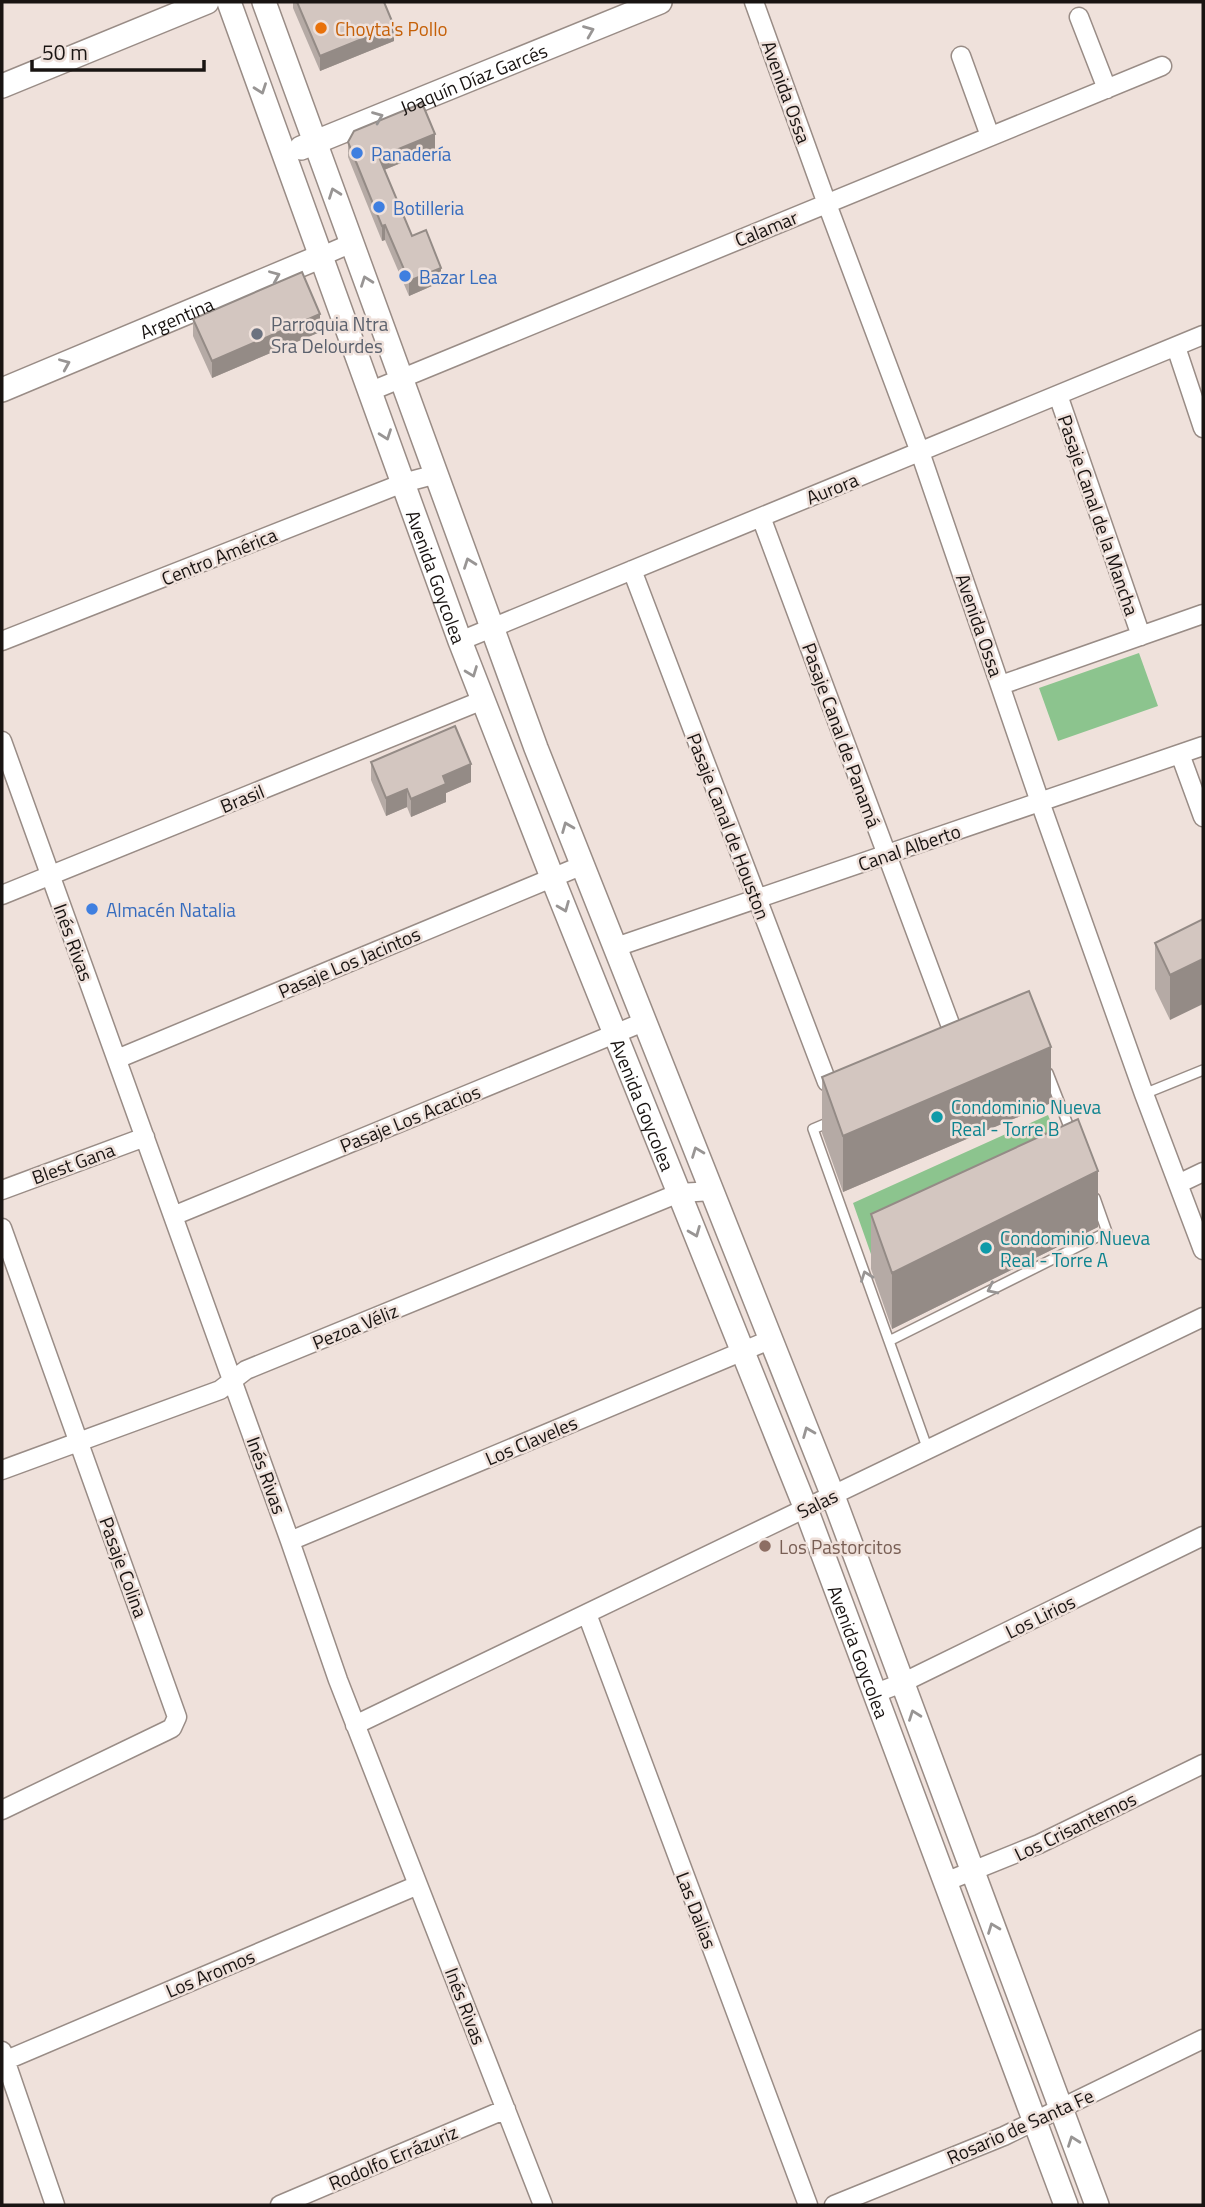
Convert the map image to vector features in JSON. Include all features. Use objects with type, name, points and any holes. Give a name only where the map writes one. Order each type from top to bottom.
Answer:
[{"type":"street","points":[[2,86],[207,2]]},
{"type":"street","name":"Avenida Goycolea","points":[[229,2],[482,700],[806,1509],[1066,2205]]},
{"type":"street","name":"Avenida Goycolea","points":[[264,2],[536,748],[833,1496],[1097,2205]]},
{"type":"street","name":"Joaquín Díaz Garcés","points":[[285,155],[660,2]]},
{"type":"street","name":"Avenida Ossa","points":[[754,2],[920,452],[1040,802],[1144,1094],[1203,1250]]},
{"type":"street","points":[[1079,17],[1107,89]]},
{"type":"street","points":[[961,56],[990,136]]},
{"type":"street","name":"Calamar","points":[[371,391],[1162,66]]},
{"type":"street","name":"Argentina","points":[[2,390],[352,243]]},
{"type":"street","name":"Aurora","points":[[460,641],[1203,335]]},
{"type":"street","points":[[1176,346],[1203,428]]},
{"type":"street","name":"Pasaje Canal de la Mancha","points":[[1058,395],[1140,636]]},
{"type":"street","name":"Centro América","points":[[2,641],[403,483],[437,474]]},
{"type":"street","name":"Pasaje Canal de Panamá","points":[[761,517],[953,1032]]},
{"type":"street","name":"Pasaje Canal de Houston","points":[[632,570],[827,1082]]},
{"type":"street","points":[[1001,685],[1203,614]]},
{"type":"street","name":"Brasil","points":[[2,895],[482,700]]},
{"type":"street","name":"Inés Rivas","points":[[2,741],[355,1725],[543,2205]]},
{"type":"street","name":"Canal Alberto","points":[[616,947],[1203,746]]},
{"type":"street","points":[[1180,754],[1203,817]]},
{"type":"street","name":"Pasaje Los Jacintos","points":[[117,1059],[583,865]]},
{"type":"street","name":"Pasaje Los Acacios","points":[[173,1216],[646,1021]]},
{"type":"street","name":"Blest Gana","points":[[2,1190],[145,1137]]},
{"type":"street","points":[[1178,1184],[1203,1172]]},
{"type":"street","name":"Pezoa Véliz","points":[[2,1470],[220,1390],[246,1370],[679,1194],[713,1191]]},
{"type":"street","name":"Pasaje Colina","points":[[2,1227],[177,1717],[172,1728],[2,1810]]},
{"type":"street","name":"Salas","points":[[355,1725],[1203,1317]]},
{"type":"street","name":"Los Claveles","points":[[290,1541],[772,1339]]},
{"type":"street","name":"Los Lirios","points":[[876,1693],[902,1683],[1203,1536]]},
{"type":"street","name":"Las Dalias","points":[[587,1614],[808,2205]]},
{"type":"street","name":"Los Crisantemos","points":[[944,1882],[1039,1844],[1203,1764]]},
{"type":"street","name":"Los Aromos","points":[[3,2058],[418,1885]]},
{"type":"street","name":"Rosario de Santa Fe","points":[[834,2205],[1034,2122],[1203,2039]]},
{"type":"street","points":[[3,2058],[55,2205]]},
{"type":"street","name":"Rodolfo Errázuriz","points":[[280,2205],[506,2109]]},
{"type":"lane","points":[[1044,1062],[1073,1140]]},
{"type":"lane","points":[[1144,1094],[1203,1070]]},
{"type":"lane","points":[[838,1118],[813,1129],[928,1450]]},
{"type":"lane","points":[[889,1340],[1107,1232],[1093,1193]]},
{"type":"green space","points":[[1139,653],[1158,706],[1058,741],[1039,688]]},
{"type":"green space","points":[[1048,1115],[1069,1167],[872,1257],[853,1203]]},
{"type":"building","points":[[297,2],[384,2],[394,26],[320,56]]},
{"type":"building","points":[[422,103],[435,134],[379,157],[412,236],[426,230],[441,268],[409,281],[385,225],[382,226],[348,142],[354,131]]},
{"type":"building","name":"Parroquia Ntra Sra Delourdes","points":[[302,272],[320,314],[212,361],[193,319]]},
{"type":"building","points":[[455,726],[471,764],[443,776],[446,784],[411,799],[407,789],[386,798],[371,762]]},
{"type":"building","points":[[1203,919],[1203,959],[1170,975],[1155,943]]},
{"type":"building","points":[[1029,991],[1051,1047],[843,1136],[822,1077]]},
{"type":"building","points":[[1078,1119],[1098,1171],[892,1273],[871,1214]]},
{"type":"place","name":"Choyta's Pollo","points":[[321,28]]},
{"type":"place","name":"Panadería","points":[[357,153]]},
{"type":"place","name":"Botilleria","points":[[379,207]]},
{"type":"place","name":"Bazar Lea","points":[[405,276]]},
{"type":"place","name":"Parroquia Ntra Sra Delourdes","points":[[257,334]]},
{"type":"place","name":"Almacén Natalia","points":[[92,909]]},
{"type":"place","name":"Condominio Nueva Real - Torre B","points":[[937,1117]]},
{"type":"place","name":"Condominio Nueva Real - Torre A","points":[[986,1248]]},
{"type":"place","name":"Los Pastorcitos","points":[[765,1546]]}]
